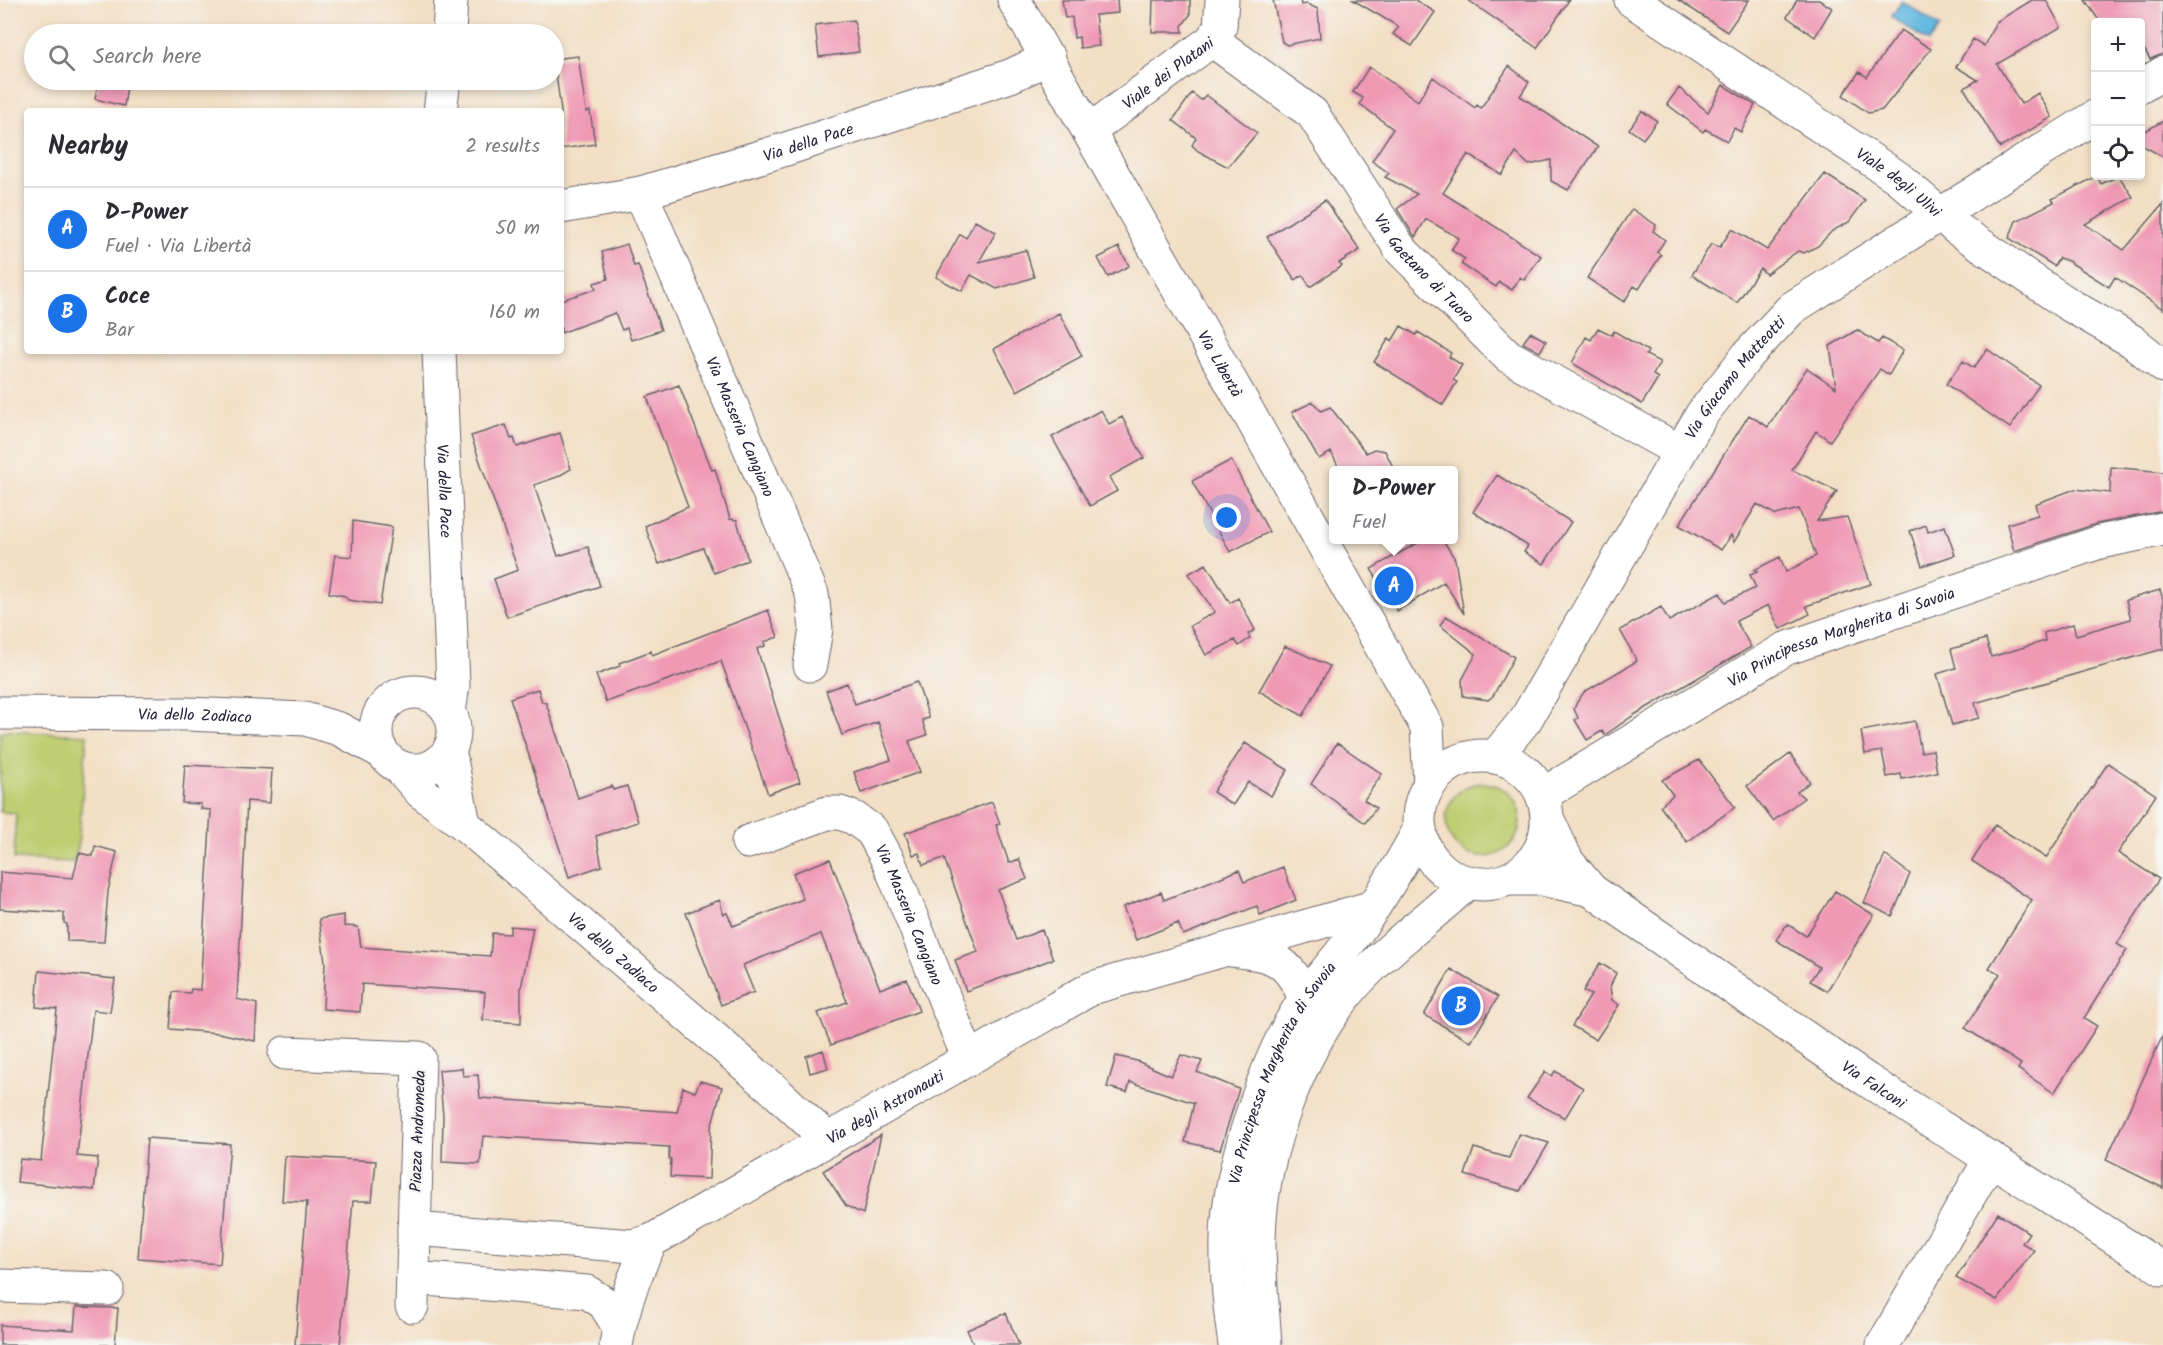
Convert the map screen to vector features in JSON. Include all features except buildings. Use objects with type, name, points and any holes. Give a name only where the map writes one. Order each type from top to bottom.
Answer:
[{"type":"street","points":[[449,24],[451,0]]},
{"type":"street","name":"Via Libertà","points":[[1014,0],[1427,727],[1430,784]]},
{"type":"street","name":"Viale dei Platani","points":[[1089,131],[1212,40],[1220,27],[1222,0]]},
{"type":"street","name":"Viale degli Ulivi","points":[[1631,0],[1897,177],[1940,216],[2068,304],[2132,341],[2163,366]]},
{"type":"street","name":"Via Gaetano di Tuoro","points":[[1212,40],[1312,113],[1401,250],[1508,356],[1679,451]]},
{"type":"street","name":"Via della Pace","points":[[564,206],[641,193],[987,84],[1049,58]]},
{"type":"street","points":[[2145,84],[2163,73]]},
{"type":"street","points":[[440,108],[443,90]]},
{"type":"street","name":"Via Giacomo Matteotti","points":[[1488,757],[1526,719],[1702,414],[1748,355],[1792,308],[2091,119]]},
{"type":"street","name":"Via Masseria Cangiano","points":[[641,193],[812,594],[816,629],[810,665]]},
{"type":"street","name":"Via della Pace","points":[[439,354],[449,568],[448,630],[453,685],[449,712],[454,724],[454,738],[449,750],[464,824]]},
{"type":"street","name":"Via Principessa Margherita di Savoia","points":[[1545,808],[1785,649],[2100,542],[2163,529]]},
{"type":"street","name":"Via della Pace","points":[[393,701],[420,677],[448,630]]},
{"type":"street","points":[[305,719],[423,693],[433,697],[449,712]]},
{"type":"street","points":[[393,701],[376,729],[390,759],[422,770],[442,760],[449,750]]},
{"type":"street","name":"Via dello Zodiaco","points":[[0,713],[187,714],[305,719],[339,729],[390,759],[421,792],[464,824],[772,1088],[827,1139]]},
{"type":"street","points":[[1427,727],[1488,757],[1516,765],[1530,777],[1545,808],[1545,836],[1538,855],[1510,879],[1489,884],[1468,882],[1450,875],[1434,862],[1423,843],[1419,813],[1430,784],[1441,771],[1463,759],[1488,757]]},
{"type":"street","name":"Via Falconi","points":[[1545,808],[1567,861],[1591,890],[1867,1080],[2163,1269]]},
{"type":"street","name":"Via Masseria Cangiano","points":[[748,842],[827,813],[847,815],[872,831],[889,862],[968,1057]]},
{"type":"street","name":"Via Principessa Margherita di Savoia","points":[[1236,1345],[1230,1311],[1226,1239],[1237,1165],[1271,1065],[1305,998],[1349,943],[1396,874],[1420,829]]},
{"type":"street","name":"Via Falconi","points":[[1510,879],[1541,879],[1591,890]]},
{"type":"street","name":"Via Principessa Margherita di Savoia","points":[[1265,1345],[1259,1239],[1268,1173],[1292,1087],[1322,1030],[1359,980],[1468,882]]},
{"type":"street","name":"Via degli Astronauti","points":[[651,1241],[968,1057],[1092,988],[1373,907]]},
{"type":"street","name":"Via degli Astronauti","points":[[1227,950],[1257,953],[1282,962],[1294,974],[1305,998]]},
{"type":"street","name":"Piazza Andromeda","points":[[285,1053],[419,1058],[413,1292],[543,1287],[587,1292],[604,1303],[617,1336]]},
{"type":"street","points":[[1883,1345],[1991,1158]]},
{"type":"street","points":[[414,1229],[633,1246],[651,1241]]},
{"type":"street","points":[[543,1287],[531,1272],[534,1253],[542,1246],[558,1241]]},
{"type":"street","points":[[617,1336],[636,1270],[651,1241]]},
{"type":"street","points":[[0,1286],[107,1289]]},
{"type":"green space","points":[[8,731],[87,735],[78,847],[74,862],[14,859],[16,813],[0,812],[0,733]]},
{"type":"green space","points":[[1483,783],[1497,786],[1509,794],[1517,806],[1520,820],[1517,834],[1509,846],[1497,854],[1483,857],[1469,854],[1457,846],[1449,834],[1446,820],[1449,806],[1457,794],[1469,786]]},
{"type":"water","points":[[1902,1],[1940,27],[1929,42],[1891,17]]},
{"type":"place","name":"D-Power","points":[[1394,586]]},
{"type":"place","name":"Coce","points":[[1461,1006]]}]
